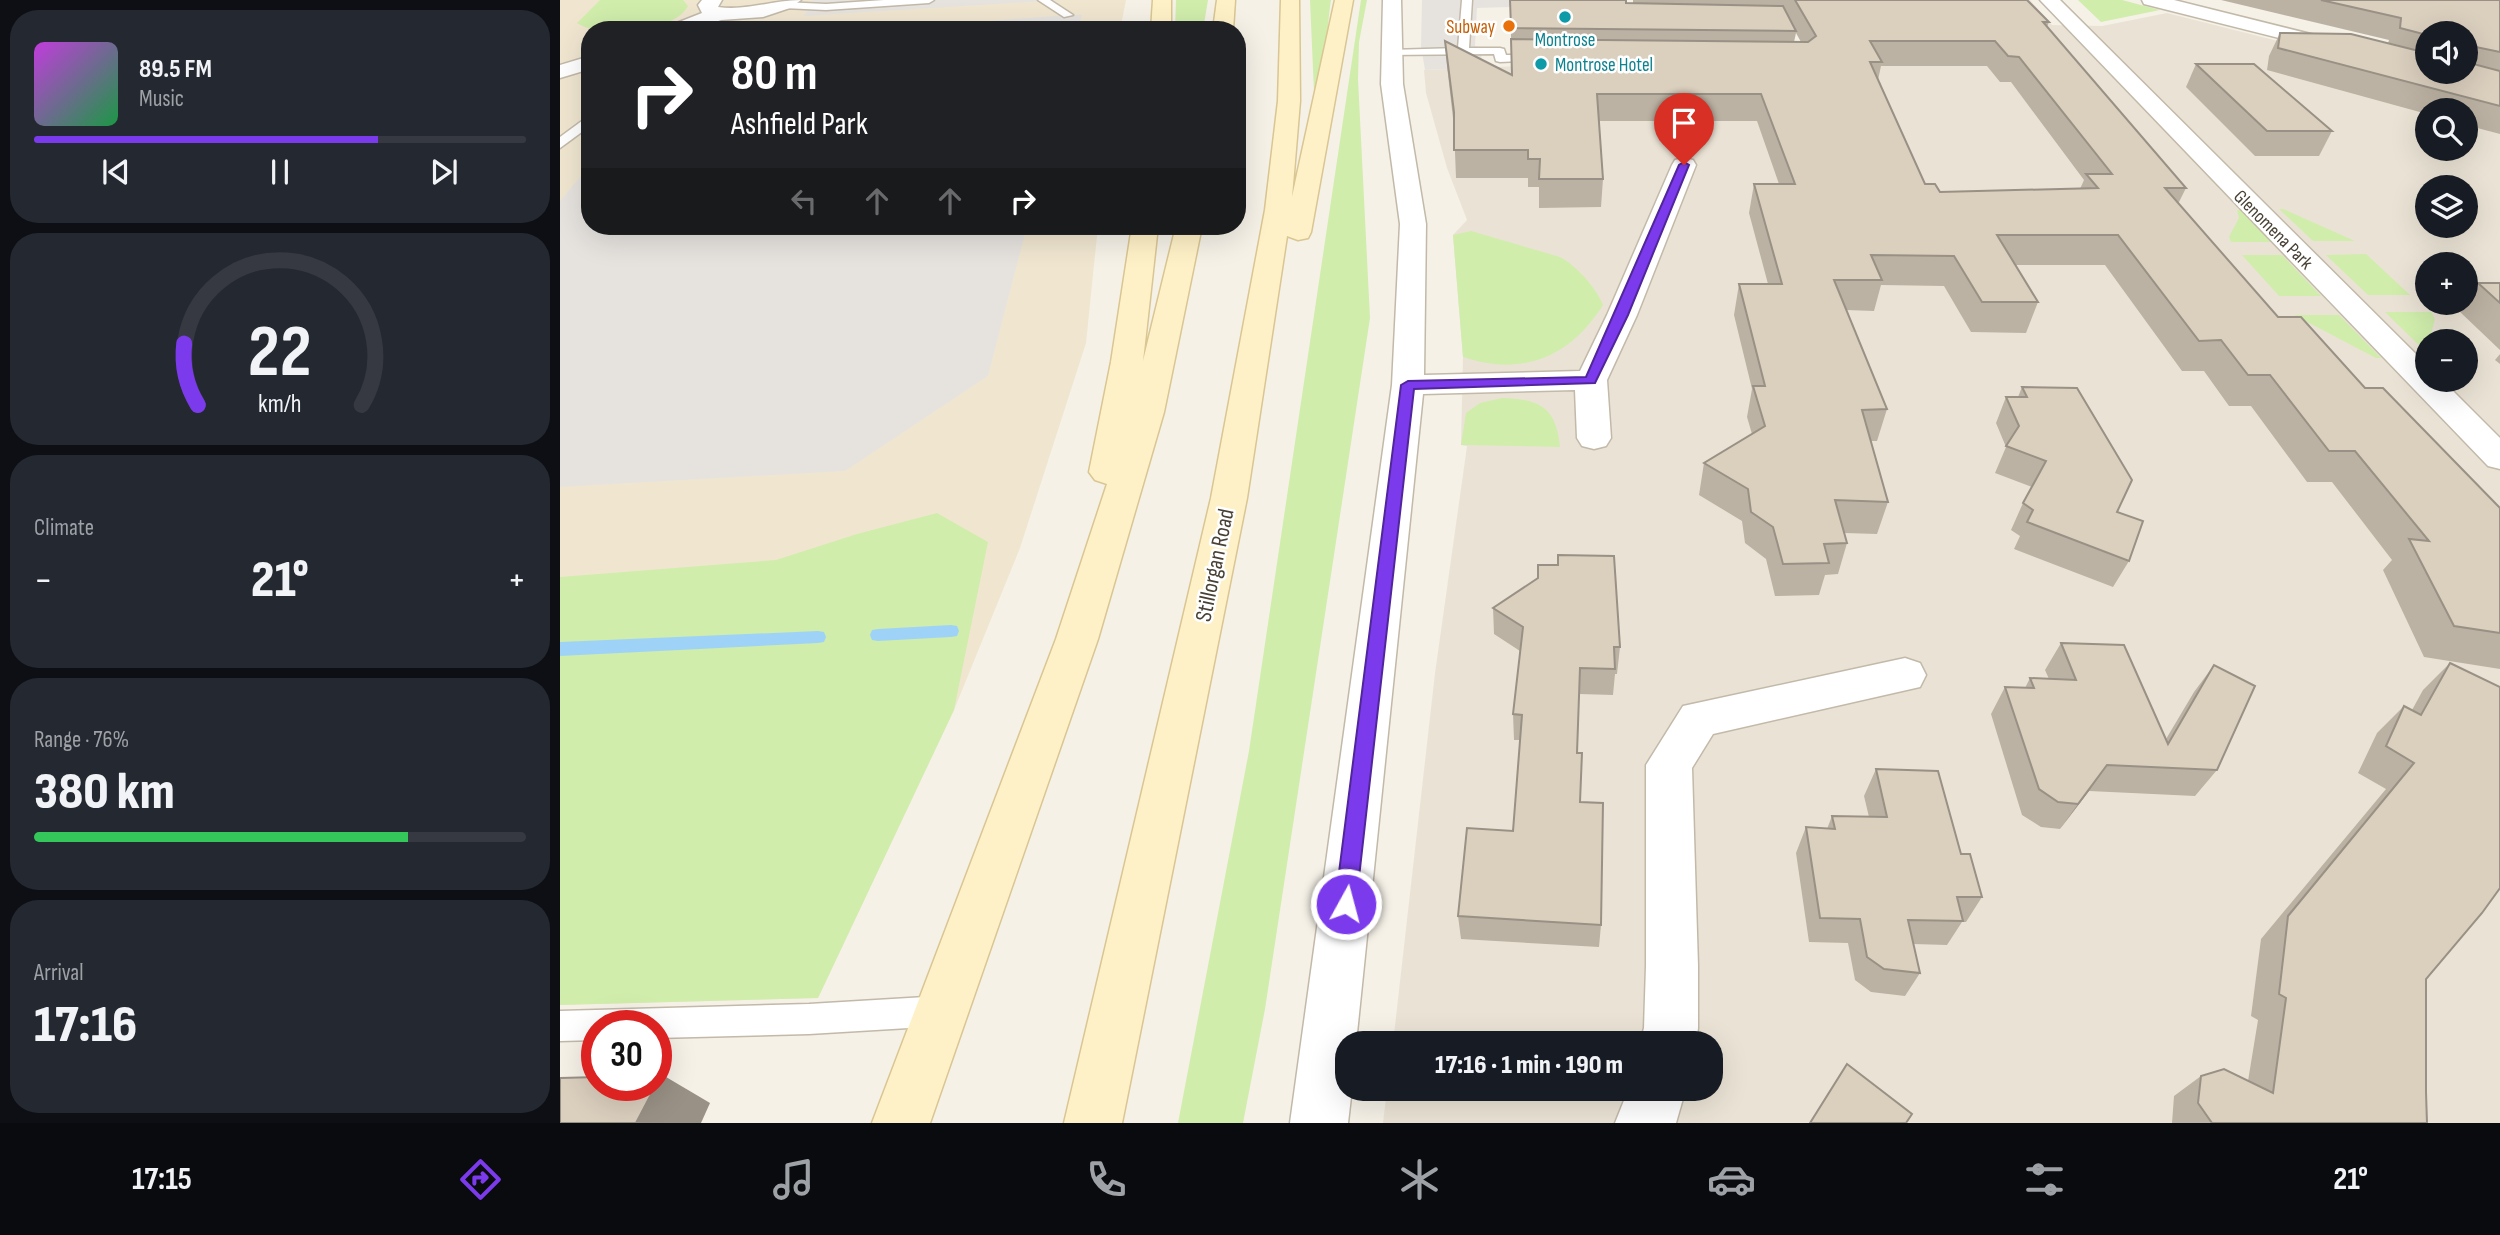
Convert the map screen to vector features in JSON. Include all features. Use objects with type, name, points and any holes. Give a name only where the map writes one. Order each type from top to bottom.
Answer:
[{"type":"main road","points":[[1161,21],[1162,0]]},
{"type":"main road","points":[[1224,21],[1226,0]]},
{"type":"main road","name":"Stillorgan Road","points":[[1093,1123],[1229,498],[1278,210],[1289,101],[1290,0]]},
{"type":"main road","points":[[1229,498],[1287,285],[1343,0]]},
{"type":"main road","points":[[1077,639],[1126,362],[1144,235]]},
{"type":"main road","points":[[901,1123],[1077,639],[1147,412],[1187,235]]},
{"type":"street","points":[[1319,1123],[1408,385],[1413,224],[1390,53],[1392,0]]},
{"type":"street","name":"Glenomena Park","points":[[2049,0],[2500,458]]},
{"type":"street","points":[[2151,0],[2415,66]]},
{"type":"street","points":[[692,21],[716,7],[743,14],[787,2]]},
{"type":"street","points":[[560,72],[581,65]]},
{"type":"street","points":[[1594,438],[1591,380],[1684,165]]},
{"type":"street","points":[[1408,385],[1591,380]]},
{"type":"street","points":[[1670,1031],[1669,765],[1699,719],[1905,675]]},
{"type":"street","points":[[1644,1123],[1655,1101]]},
{"type":"lane","points":[[787,2],[826,7],[929,0]]},
{"type":"lane","points":[[1044,0],[1068,15]]},
{"type":"lane","points":[[1463,51],[1467,0]]},
{"type":"lane","points":[[1390,53],[1500,51],[1500,59],[1550,58]]},
{"type":"lane","points":[[560,144],[581,126]]},
{"type":"lane","points":[[560,1026],[809,1019],[942,1011]]},
{"type":"shaded area","points":[[560,0],[1126,0],[1122,21],[581,21],[581,235],[1097,235],[1086,343],[1020,548],[954,710],[818,998],[560,1005]]},
{"type":"shaded area","points":[[813,0],[1064,0],[804,16]]},
{"type":"shaded area","points":[[1422,0],[1510,0],[1510,7],[1477,8],[1475,46],[1482,47],[1481,67],[1425,70],[1421,46]]},
{"type":"shaded area","points":[[1652,0],[2030,0],[2052,25],[2102,26],[2167,13],[2415,76],[2415,84],[2448,84],[2500,97],[2500,1123],[1383,1123],[1386,1101],[1723,1101],[1723,1031],[1394,1031],[1435,673],[1467,446],[1461,445],[1463,357],[1453,235],[1467,220],[1447,168],[1426,93],[1424,70],[1519,66],[1850,73],[1816,7]]},
{"type":"shaded area","points":[[1068,15],[1082,15],[1080,21],[990,21]]},
{"type":"shaded area","points":[[581,176],[581,235],[1025,235],[988,376],[845,471],[560,487],[560,201]]},
{"type":"green space","points":[[600,0],[683,0],[688,6],[670,21],[577,23]]},
{"type":"green space","points":[[1176,0],[1208,0],[1204,21],[1175,21]]},
{"type":"green space","points":[[1310,0],[1331,0],[1324,61],[1314,92]]},
{"type":"green space","points":[[1361,0],[1367,0],[1359,42],[1358,79],[1370,318],[1265,1009],[1243,1123],[1178,1123],[1249,751]]},
{"type":"green space","points":[[2078,0],[2122,0],[2160,10],[2101,22]]},
{"type":"green space","points":[[2279,209],[2283,209],[2355,241],[2313,241]]},
{"type":"green space","points":[[2237,210],[2241,210],[2272,242],[2231,242],[2229,237],[2239,218]]},
{"type":"green space","points":[[1471,231],[1560,257],[1585,278],[1603,305],[1576,338],[1543,358],[1506,365],[1463,357],[1453,235]]},
{"type":"green space","points":[[2366,254],[2410,295],[2368,295],[2326,255]]},
{"type":"green space","points":[[2242,255],[2282,255],[2321,296],[2279,296]]},
{"type":"green space","points":[[2385,312],[2433,315],[2435,319],[2432,329],[2415,329],[2415,341]]},
{"type":"green space","points":[[2294,315],[2339,315],[2381,358],[2376,358]]},
{"type":"green space","points":[[1502,398],[1527,400],[1544,408],[1555,423],[1560,447],[1461,445],[1466,413],[1480,403]]},
{"type":"green space","points":[[937,513],[988,542],[954,710],[818,998],[560,1005],[560,577],[776,560],[857,534]]},
{"type":"building","points":[[1510,0],[1626,0],[1626,3],[1783,6],[1796,31],[1511,28]]},
{"type":"building","points":[[1795,0],[2027,0],[2049,22],[2043,22],[2186,188],[2165,188],[2278,317],[2301,317],[2365,388],[2383,388],[2500,508],[2500,633],[2454,626],[2409,539],[2429,541],[2355,451],[2329,451],[2270,375],[2248,375],[2221,340],[2199,341],[2118,235],[1997,235],[2038,302],[1982,302],[1954,256],[1871,255],[1882,280],[1834,280],[1887,409],[1862,410],[1888,502],[1835,500],[1847,543],[1824,544],[1829,563],[1783,564],[1773,527],[1751,512],[1748,489],[1704,463],[1765,426],[1753,386],[1765,386],[1739,284],[1782,284],[1754,184],[1795,184],[1761,94],[1597,94],[1603,179],[1539,179],[1540,159],[1528,159],[1528,150],[1454,150],[1454,112],[1445,41],[1512,75],[1511,39],[1808,42],[1816,36]],"holes":[[[1870,41],[1995,41],[2008,56],[2019,57],[2112,174],[2086,174],[2098,188],[1940,192],[1935,184],[1925,184],[1870,62],[1882,62]]]},
{"type":"building","points":[[2321,0],[2500,0],[2500,52],[2478,47],[2478,21],[2415,21],[2415,32],[2400,28],[2401,18]]},
{"type":"building","points":[[2280,33],[2351,34],[2415,50],[2415,84],[2278,48]]},
{"type":"building","points":[[2196,64],[2254,64],[2332,131],[2267,131]]},
{"type":"building","points":[[2478,65],[2500,71],[2500,106],[2478,100],[2478,98],[2416,84],[2478,84]]},
{"type":"building","points":[[2478,283],[2500,283],[2500,303]]},
{"type":"building","points":[[2022,387],[2077,388],[2132,480],[2117,512],[2143,521],[2129,561],[2027,522],[2033,510],[2023,503],[2046,461],[2006,446],[2019,426],[2006,397],[2027,397]]},
{"type":"building","points":[[1558,555],[1614,556],[1620,647],[1614,647],[1615,669],[1580,668],[1577,753],[1582,753],[1580,802],[1603,803],[1601,925],[1458,916],[1467,828],[1513,831],[1522,715],[1513,714],[1523,627],[1493,608],[1538,578],[1538,565],[1558,565]]},
{"type":"building","points":[[2061,643],[2124,645],[2168,744],[2214,665],[2255,686],[2217,770],[2107,765],[2078,804],[2058,802],[2039,789],[2005,687],[2034,688],[2030,678],[2076,680]]},
{"type":"building","points":[[2450,663],[2500,687],[2500,888],[2426,979],[2427,1123],[2212,1123],[2198,1103],[2201,1076],[2224,1069],[2273,1093],[2286,998],[2279,994],[2288,916],[2414,763],[2386,746],[2404,706],[2421,715]]},
{"type":"building","points":[[1876,769],[1938,771],[1961,854],[1970,854],[1982,897],[1957,897],[1963,921],[1908,920],[1920,973],[1884,969],[1867,957],[1860,919],[1820,918],[1806,827],[1835,829],[1832,816],[1887,817]]},
{"type":"building","points":[[1847,1064],[1912,1114],[1906,1123],[1810,1123]]},
{"type":"building","points":[[581,1077],[581,1101],[648,1101],[636,1123],[560,1123],[560,1078]]},
{"type":"waterway","points":[[878,635],[951,631]]},
{"type":"waterway","points":[[560,649],[818,637]]},
{"type":"place","name":"Montrose","points":[[1565,17]]},
{"type":"place","name":"Subway","points":[[1509,26]]},
{"type":"place","name":"Montrose Hotel","points":[[1541,64]]},
{"type":"route","points":[[1346,904],[1408,385],[1591,380],[1622,315],[1684,165]]}]
